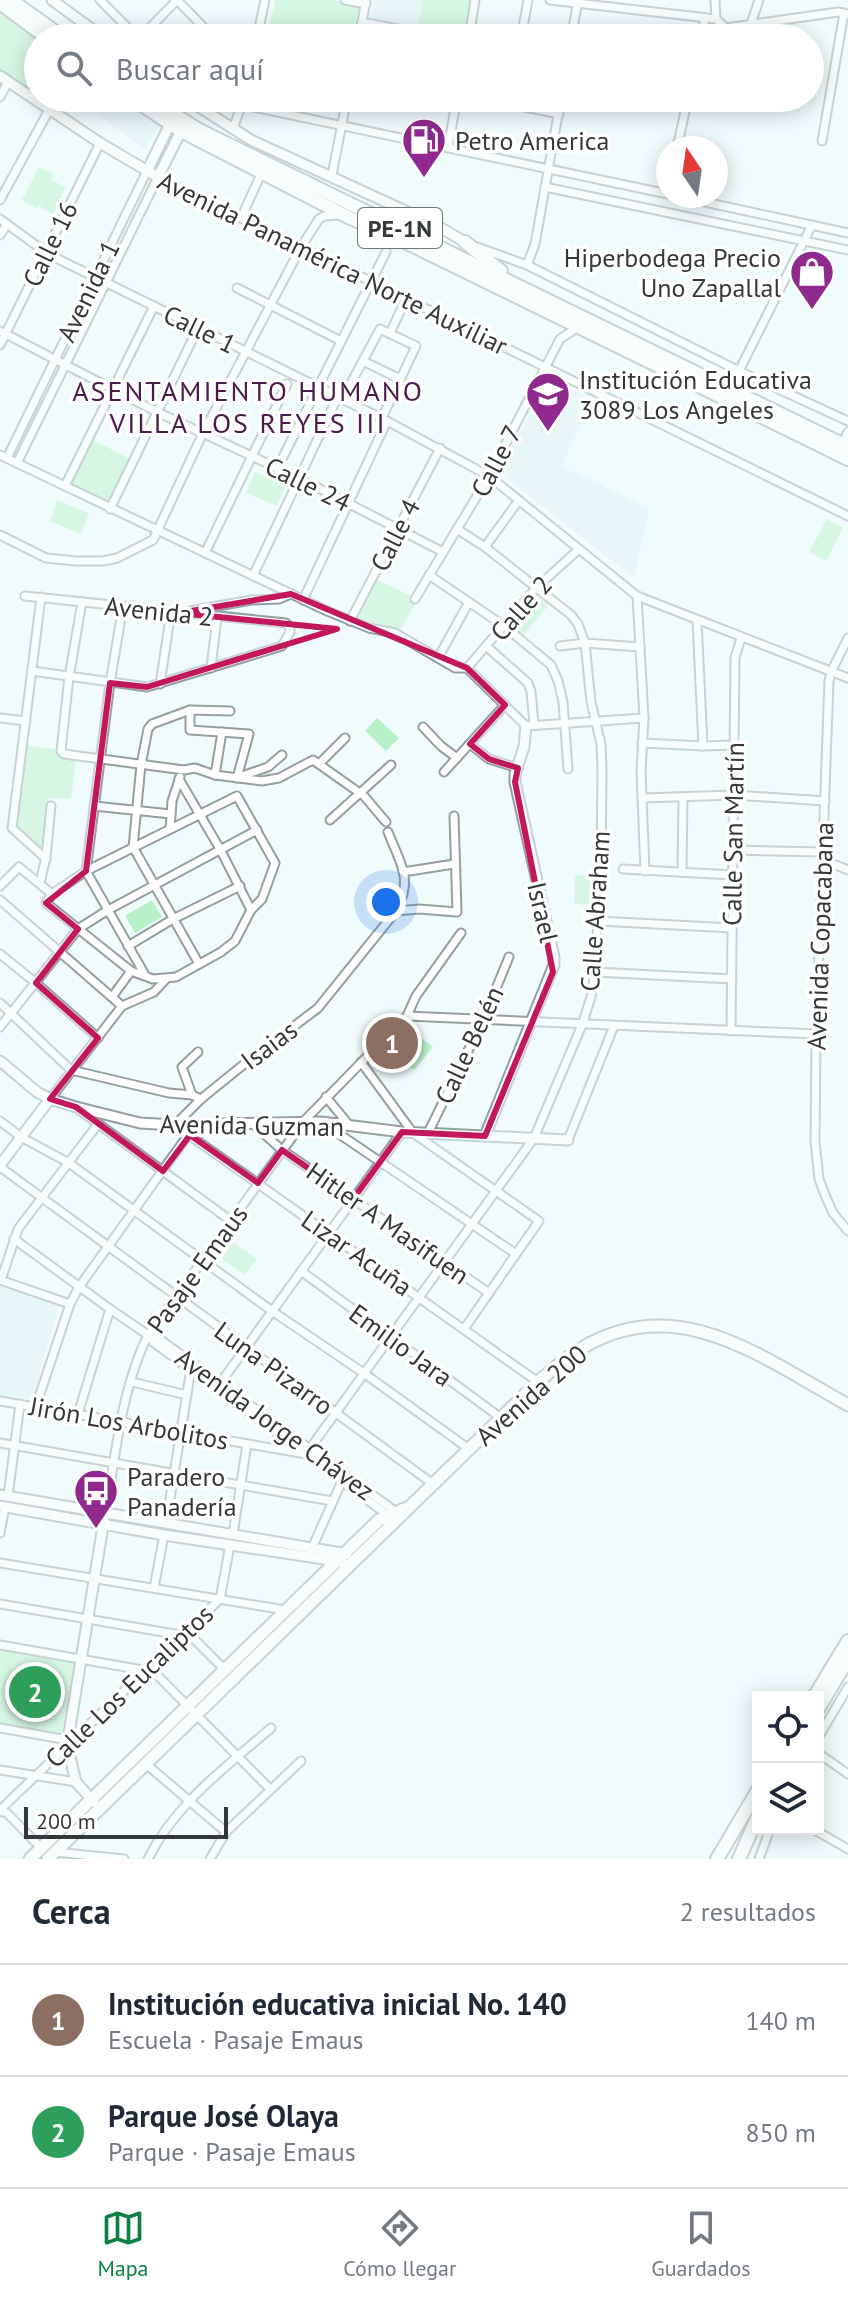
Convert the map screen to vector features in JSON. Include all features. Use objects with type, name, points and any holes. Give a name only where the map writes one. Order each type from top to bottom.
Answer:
[{"type":"highway","points":[[11,0],[44,24]]},
{"type":"highway","points":[[0,3],[28,24]]},
{"type":"highway","name":"PE-1N","points":[[153,112],[176,127],[846,441]]},
{"type":"highway","name":"PE-1N","points":[[169,112],[348,217],[395,237],[848,459]]},
{"type":"highway","points":[[465,242],[519,286]]},
{"type":"highway","points":[[818,1691],[848,1641]]},
{"type":"highway","points":[[824,1699],[848,1659]]},
{"type":"highway","points":[[717,1859],[752,1800]]},
{"type":"highway","points":[[739,1859],[752,1830]]},
{"type":"main road","name":"Avenida 200","points":[[49,1855],[91,1799],[192,1710],[347,1560],[379,1520],[398,1515],[538,1382],[580,1348],[630,1329],[663,1325],[693,1328],[730,1340],[848,1405]]},
{"type":"main road","name":"Avenida 200","points":[[30,1859],[49,1855],[100,1808],[146,1764],[224,1669],[285,1610],[347,1560]]},
{"type":"street","points":[[52,0],[85,24]]},
{"type":"street","points":[[100,0],[125,24]]},
{"type":"street","points":[[153,24],[177,0],[200,24]]},
{"type":"street","points":[[260,24],[265,0]]},
{"type":"street","points":[[345,0],[366,2],[362,22],[372,24]]},
{"type":"street","points":[[471,24],[475,0]]},
{"type":"street","points":[[524,24],[528,0]]},
{"type":"street","points":[[550,0],[716,19],[722,24]]},
{"type":"street","points":[[715,0],[716,19]]},
{"type":"street","points":[[759,0],[751,24],[846,13],[822,141]]},
{"type":"street","points":[[573,24],[577,2]]},
{"type":"street","points":[[704,24],[705,18]]},
{"type":"street","points":[[0,97],[4,79]]},
{"type":"street","name":"Avenida Panamérica Norte Auxiliar","points":[[4,79],[24,93]]},
{"type":"street","points":[[0,200],[48,112]]},
{"type":"street","name":"Avenida Panamérica Norte Auxiliar","points":[[52,112],[158,177],[848,516]]},
{"type":"street","points":[[205,112],[258,143],[332,175],[465,242],[527,265],[739,371],[848,421]]},
{"type":"street","points":[[211,116],[215,112]]},
{"type":"street","points":[[233,129],[239,112]]},
{"type":"street","points":[[288,112],[656,190]]},
{"type":"street","points":[[332,175],[344,112]]},
{"type":"street","points":[[448,147],[454,112]]},
{"type":"street","points":[[527,265],[535,244],[559,114],[551,112]]},
{"type":"street","points":[[680,136],[685,112]]},
{"type":"street","name":"Avenida 1","points":[[3,456],[55,360],[147,171],[176,127]]},
{"type":"street","name":"Avenida 1","points":[[17,463],[158,177],[176,127]]},
{"type":"street","name":"Calle 16","points":[[0,345],[2,332],[100,143]]},
{"type":"street","points":[[241,218],[263,167],[258,143]]},
{"type":"street","points":[[545,187],[848,248]]},
{"type":"street","points":[[728,207],[848,233]]},
{"type":"street","points":[[0,535],[46,558],[76,561],[103,561],[153,540],[203,433],[301,247],[324,216],[334,214],[348,217]]},
{"type":"street","points":[[0,235],[3,222]]},
{"type":"street","name":"Calle 1","points":[[3,222],[46,252],[319,386],[489,476],[637,596],[848,678]]},
{"type":"street","points":[[730,389],[812,225]]},
{"type":"street","points":[[277,469],[386,252]]},
{"type":"street","points":[[237,288],[341,341]]},
{"type":"street","points":[[390,333],[406,299]]},
{"type":"street","points":[[65,486],[154,306]]},
{"type":"street","name":"Calle 7","points":[[415,599],[489,476],[560,339],[578,327]]},
{"type":"street","points":[[110,509],[198,328]]},
{"type":"street","points":[[253,576],[340,397],[380,329],[390,333],[416,346],[303,600]]},
{"type":"street","name":"Calle 24","points":[[2,332],[443,552]]},
{"type":"street","points":[[363,361],[400,379]]},
{"type":"street","points":[[205,553],[287,384]]},
{"type":"street","name":"Calle 4","points":[[350,621],[440,448]]},
{"type":"street","points":[[3,456],[303,600],[369,628],[395,633],[455,668],[467,668],[530,726],[644,718]]},
{"type":"street","points":[[485,547],[519,500]]},
{"type":"street","points":[[457,529],[485,547],[571,615],[585,643]]},
{"type":"street","name":"Calle 2","points":[[467,668],[536,588],[578,550]]},
{"type":"street","points":[[429,575],[504,626],[551,665],[558,681],[568,769]]},
{"type":"street","points":[[160,684],[175,612],[251,600],[279,599],[291,594]]},
{"type":"street","name":"Avenida 2","points":[[25,596],[286,623],[290,628],[282,646],[211,668]]},
{"type":"street","points":[[637,596],[644,718],[642,798],[645,871]]},
{"type":"street","points":[[41,597],[12,828],[46,859]]},
{"type":"street","points":[[82,602],[69,677],[61,751],[64,754],[184,770],[195,768],[215,775],[270,780],[313,760],[364,796],[386,822]]},
{"type":"street","points":[[438,658],[469,602]]},
{"type":"street","points":[[123,606],[86,871],[146,977]]},
{"type":"street","points":[[32,671],[147,687],[160,684],[211,668],[217,617]]},
{"type":"street","points":[[697,620],[703,746]]},
{"type":"street","name":"Calle San Martín","points":[[731,1031],[735,658],[741,638]]},
{"type":"street","name":"Avenida Copacabana","points":[[848,638],[829,681],[815,1141],[819,1179],[833,1213],[848,1231]]},
{"type":"street","points":[[560,646],[585,643],[640,647]]},
{"type":"street","name":"Calle Abraham","points":[[308,1452],[534,1138],[582,1025],[595,972],[602,782],[601,744],[585,643]]},
{"type":"street","points":[[486,646],[528,683],[531,691],[530,726]]},
{"type":"street","points":[[444,772],[505,705]]},
{"type":"street","points":[[190,710],[190,730],[249,734],[237,778]]},
{"type":"street","points":[[199,964],[133,847],[141,765],[148,729],[152,724],[190,710],[230,711]]},
{"type":"street","points":[[0,718],[26,721]]},
{"type":"street","name":"Israel","points":[[485,1136],[553,972],[554,957],[515,782],[530,726]]},
{"type":"street","points":[[423,727],[457,758]]},
{"type":"street","points":[[215,775],[222,732]]},
{"type":"street","points":[[319,764],[345,738]]},
{"type":"street","points":[[642,743],[734,745]]},
{"type":"street","points":[[470,744],[489,759],[518,768]]},
{"type":"street","points":[[237,778],[268,767],[282,755]]},
{"type":"street","points":[[330,820],[391,765]]},
{"type":"street","points":[[170,829],[172,801],[184,770]]},
{"type":"street","points":[[179,779],[251,910]]},
{"type":"street","points":[[642,798],[734,795],[825,801]]},
{"type":"street","points":[[237,796],[275,863],[262,899],[251,910],[235,941],[199,964],[176,977],[146,977],[131,971],[46,903],[52,894],[86,871],[200,813],[237,796]]},
{"type":"street","points":[[682,872],[683,797]]},
{"type":"street","points":[[40,883],[46,859],[51,806]]},
{"type":"street","points":[[94,806],[171,814]]},
{"type":"street","points":[[396,911],[457,912],[454,816]]},
{"type":"street","points":[[0,1027],[78,929],[257,830]]},
{"type":"street","points":[[388,832],[406,885],[396,911]]},
{"type":"street","points":[[733,850],[823,856],[848,870]]},
{"type":"street","points":[[403,872],[454,864]]},
{"type":"street","points":[[0,886],[19,867],[52,894]]},
{"type":"street","points":[[623,869],[733,875]]},
{"type":"street","points":[[0,870],[7,877]]},
{"type":"street","points":[[128,946],[173,919],[240,886]]},
{"type":"street","points":[[0,900],[122,1006]]},
{"type":"street","name":"Isaias","points":[[175,1125],[201,1099],[318,1008],[396,911]]},
{"type":"street","points":[[598,921],[732,928]]},
{"type":"street","name":"Pasaje Emaus","points":[[100,1808],[76,1782],[67,1742],[121,1422],[142,1347],[304,1121],[407,1016],[416,996],[461,933]]},
{"type":"street","points":[[0,954],[98,1038]]},
{"type":"street","name":"Calle Belén","points":[[428,1133],[483,1020],[509,957]]},
{"type":"street","points":[[112,997],[131,971]]},
{"type":"street","points":[[595,972],[732,979]]},
{"type":"street","points":[[0,1166],[122,1006],[154,992],[166,979]]},
{"type":"street","points":[[0,1003],[71,1070],[201,1099]]},
{"type":"street","points":[[407,1016],[816,1034]]},
{"type":"street","points":[[568,1140],[614,1026]]},
{"type":"street","points":[[192,1095],[182,1067],[198,1052]]},
{"type":"street","name":"Avenida Guzman","points":[[0,1061],[50,1099],[140,1123],[175,1125],[304,1121],[413,1133],[568,1140]]},
{"type":"street","points":[[361,1062],[413,1133],[539,1221],[464,1329]]},
{"type":"street","points":[[326,1097],[349,1125]]},
{"type":"street","points":[[76,1107],[231,1221]]},
{"type":"street","points":[[0,1121],[21,1137],[69,1163],[469,1449]]},
{"type":"street","name":"Hitler A Masifuen","points":[[251,1122],[282,1150],[489,1293]]},
{"type":"street","points":[[321,1122],[516,1254]]},
{"type":"street","points":[[70,1304],[0,1280],[18,1229],[98,1124]]},
{"type":"street","points":[[36,1406],[70,1304],[79,1287],[196,1124]]},
{"type":"street","name":"Lizar Acuña","points":[[175,1125],[538,1382]]},
{"type":"street","points":[[218,1386],[402,1132]]},
{"type":"street","name":"Luna Pizarro","points":[[0,1166],[433,1484]]},
{"type":"street","name":"Avenida Jorge Chávez","points":[[14,1239],[110,1309],[148,1335],[158,1338],[218,1386],[398,1515]]},
{"type":"street","name":"Emilio Jara","points":[[301,1271],[501,1418]]},
{"type":"street","points":[[78,1414],[110,1309]]},
{"type":"street","name":"Avenida Jorge Chávez","points":[[148,1335],[153,1342],[218,1386]]},
{"type":"street","points":[[166,1523],[191,1369]]},
{"type":"street","points":[[132,1382],[187,1395]]},
{"type":"street","name":"Jirón Los Arbolitos","points":[[0,1401],[308,1452]]},
{"type":"street","points":[[20,1404],[4,1495],[312,1548],[347,1560]]},
{"type":"street","points":[[0,1443],[332,1501]]},
{"type":"street","points":[[233,1534],[247,1444]]},
{"type":"street","name":"Avenida Jorge Chávez","points":[[308,1452],[342,1481],[398,1515]]},
{"type":"street","points":[[312,1548],[342,1481]]},
{"type":"street","points":[[0,1533],[2,1506],[164,1535],[347,1560]]},
{"type":"street","points":[[154,1588],[164,1535]]},
{"type":"street","name":"Calle Los Eucaliptos","points":[[0,1810],[67,1742],[148,1670],[220,1599],[230,1545]]},
{"type":"street","points":[[0,1563],[285,1610]]},
{"type":"street","points":[[0,1604],[192,1637],[224,1669]]},
{"type":"street","points":[[0,1645],[154,1672],[270,1789]]},
{"type":"street","points":[[824,1728],[848,1687]]},
{"type":"street","points":[[0,1728],[67,1742]]},
{"type":"street","points":[[148,1859],[189,1799],[271,1728]]},
{"type":"street","points":[[824,1757],[848,1774]]},
{"type":"street","points":[[210,1859],[226,1832],[301,1761]]},
{"type":"street","points":[[146,1764],[226,1832]]},
{"type":"street","points":[[0,1770],[76,1782]]},
{"type":"street","points":[[0,1810],[7,1813],[49,1855],[124,1859]]},
{"type":"street","points":[[761,1858],[768,1835]]},
{"type":"street","points":[[824,1835],[848,1849]]},
{"type":"highlighted area","points":[[291,594],[467,668],[505,705],[470,744],[489,759],[518,768],[515,782],[553,972],[485,1136],[402,1132],[353,1199],[282,1150],[258,1183],[190,1135],[163,1171],[76,1107],[50,1099],[98,1038],[36,983],[78,929],[46,903],[86,871],[110,683],[147,687],[337,629],[179,613]]},
{"type":"shaded area","points":[[374,0],[423,0],[418,24],[394,24],[373,19]]},
{"type":"shaded area","points":[[95,112],[136,112],[159,126],[145,150]]},
{"type":"shaded area","name":"Institución Educativa 3089 Los Angeles","points":[[548,377],[592,400],[561,466],[649,508],[634,578],[500,473]]},
{"type":"shaded area","points":[[0,1284],[59,1304],[33,1398],[0,1396]]},
{"type":"green space","points":[[275,0],[331,0],[359,7],[355,24],[270,24]]},
{"type":"green space","points":[[423,0],[473,0],[469,24],[418,24]]},
{"type":"green space","points":[[0,8],[24,27],[24,88],[0,72]]},
{"type":"green space","points":[[39,167],[54,174],[51,180],[66,187],[53,214],[39,207],[44,196],[37,208],[22,200]]},
{"type":"green space","points":[[93,440],[132,460],[110,504],[72,485]]},
{"type":"green space","points":[[255,472],[286,486],[277,506],[246,493]]},
{"type":"green space","points":[[57,500],[89,513],[81,534],[50,521]]},
{"type":"green space","points":[[827,519],[843,528],[826,561],[809,552]]},
{"type":"green space","points":[[377,580],[418,599],[399,632],[357,622]]},
{"type":"green space","points":[[540,592],[552,601],[522,637],[508,625],[535,593]]},
{"type":"green space","points":[[377,718],[399,738],[386,751],[365,731]]},
{"type":"green space","points":[[25,746],[56,749],[63,758],[76,759],[71,799],[49,798],[42,852],[15,828]]},
{"type":"green space","points":[[575,875],[593,876],[591,905],[574,904]]},
{"type":"green space","points":[[152,900],[162,917],[135,933],[125,916]]},
{"type":"green space","points":[[416,1034],[433,1047],[414,1070],[398,1057]]},
{"type":"green space","points":[[233,1242],[257,1259],[245,1275],[222,1259]]},
{"type":"green space","points":[[0,1649],[75,1661],[62,1733],[0,1724]]},
{"type":"place","name":"Petro America","points":[[424,179]]},
{"type":"place","name":"Hiperbodega Precio Uno Zapallal","points":[[812,311]]},
{"type":"place","name":"Institución Educativa 3089 Los Angeles","points":[[548,433]]},
{"type":"place","name":"Institución educativa inicial No. 140","points":[[392,1043]]},
{"type":"place","name":"Paradero Panadería","points":[[96,1530]]},
{"type":"place","name":"Parque José Olaya","points":[[35,1692]]},
{"type":"district","name":"ASENTAMIENTO HUMANO VILLA LOS REYES III","points":[[248,406]]}]
